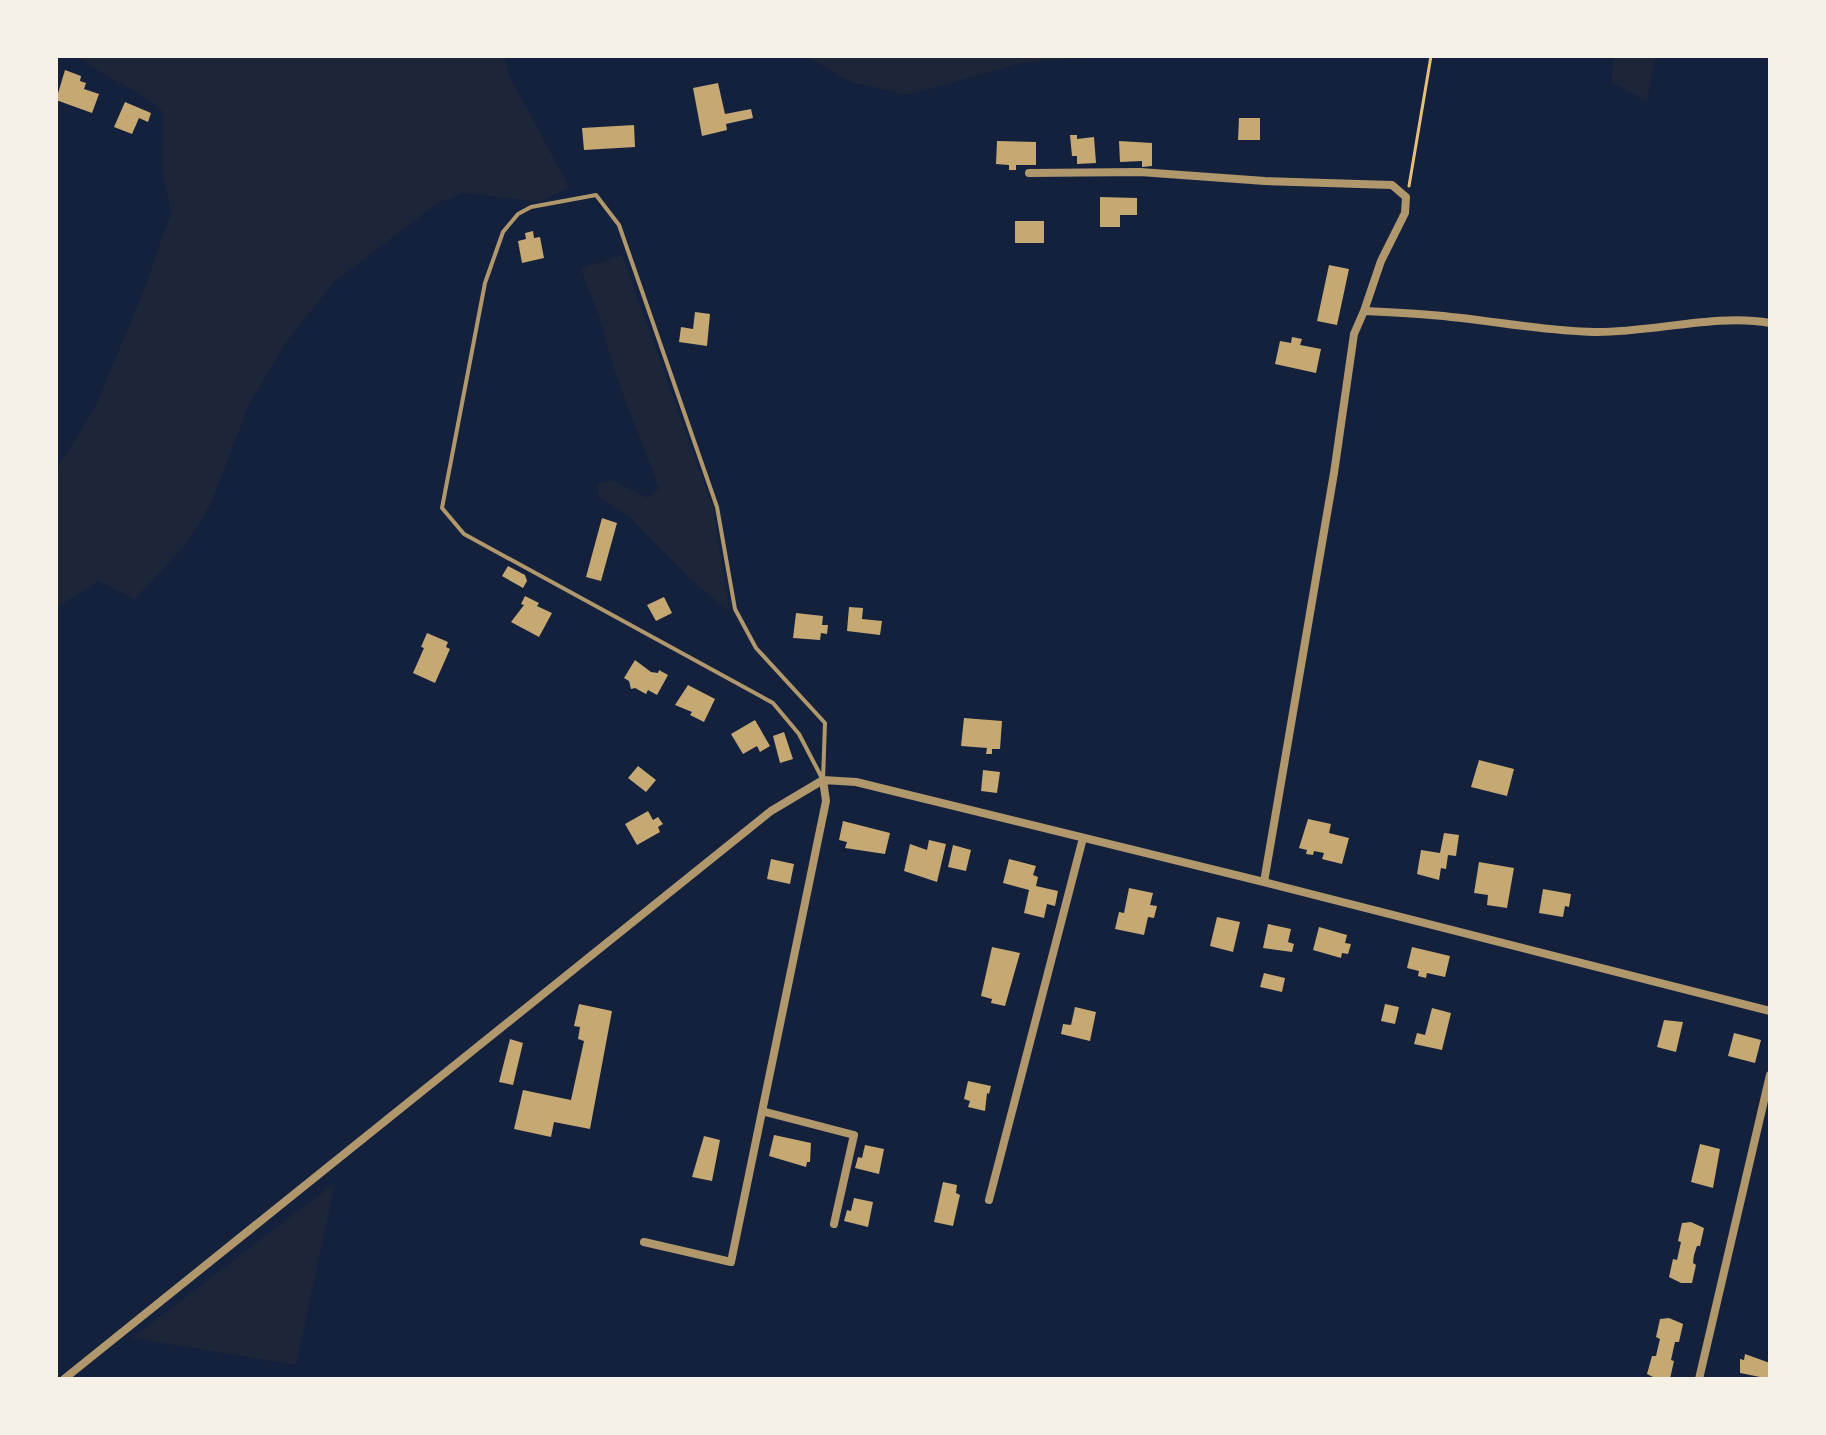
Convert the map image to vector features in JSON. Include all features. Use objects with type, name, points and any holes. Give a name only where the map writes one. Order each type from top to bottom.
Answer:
[{"type":"street","points":[[1029,173],[1140,172],[1265,181],[1392,185],[1406,197],[1405,213],[1381,261],[1354,334],[1334,473],[1264,882]]},
{"type":"street","points":[[1364,311],[1595,332],[1644,331],[1727,321],[1770,323]]},
{"type":"street","points":[[64,1379],[771,811],[823,780],[856,782],[1770,1011]]},
{"type":"street","points":[[644,1242],[731,1262],[826,801],[823,780]]},
{"type":"street","points":[[989,1200],[1083,838]]},
{"type":"street","points":[[1699,1379],[1770,1075]]},
{"type":"street","points":[[762,1111],[854,1135],[834,1224]]},
{"type":"lane","points":[[596,195],[619,225],[717,507],[735,609],[756,648],[825,723],[823,780],[799,734],[773,703],[464,534],[442,508],[485,283],[503,232],[518,214],[531,207],[596,195]]},
{"type":"path","points":[[1406,197],[1431,56]]},
{"type":"shaded area","points":[[77,56],[504,56],[509,75],[569,187],[540,202],[464,193],[439,202],[335,281],[287,341],[249,405],[210,505],[187,543],[135,599],[98,581],[56,608],[56,470],[96,406],[145,287],[171,213],[163,174],[162,111]]},
{"type":"shaded area","points":[[796,56],[1113,56],[1025,62],[908,95],[851,82],[810,58]]},
{"type":"shaded area","points":[[1614,56],[1655,56],[1647,101],[1611,82]]},
{"type":"shaded area","points":[[622,255],[713,508],[730,612],[690,579],[628,515],[599,497],[597,484],[611,480],[648,498],[659,488],[616,375],[581,269]]},
{"type":"shaded area","points":[[335,1183],[296,1365],[132,1338]]},
{"type":"building","points":[[65,70],[81,76],[80,81],[86,83],[84,89],[99,94],[92,113],[56,100]]},
{"type":"building","points":[[718,83],[725,114],[751,109],[753,118],[726,124],[727,130],[702,136],[693,88]]},
{"type":"building","points":[[125,102],[151,113],[148,122],[139,118],[132,134],[114,127]]},
{"type":"building","points":[[1239,118],[1260,118],[1260,140],[1238,140]]},
{"type":"building","points":[[634,125],[635,147],[584,150],[582,128]]},
{"type":"building","points":[[1070,135],[1077,135],[1077,139],[1094,137],[1096,163],[1077,164],[1077,156],[1072,156]]},
{"type":"building","points":[[997,141],[1036,142],[1036,165],[1016,165],[1016,170],[1009,170],[1009,165],[996,164]]},
{"type":"building","points":[[1119,141],[1152,143],[1152,166],[1142,167],[1142,161],[1120,162]]},
{"type":"building","points":[[1100,197],[1137,198],[1137,215],[1120,215],[1120,227],[1100,227]]},
{"type":"building","points":[[1015,221],[1044,221],[1044,243],[1015,243]]},
{"type":"building","points":[[533,231],[534,238],[540,237],[544,258],[522,263],[518,241],[526,239],[525,233]]},
{"type":"building","points":[[1329,265],[1349,269],[1337,325],[1317,321]]},
{"type":"building","points":[[695,312],[710,314],[707,346],[679,342],[681,327],[693,329]]},
{"type":"building","points":[[1292,337],[1302,339],[1300,345],[1321,349],[1316,373],[1275,364],[1280,341],[1291,343]]},
{"type":"building","points":[[602,518],[617,523],[601,581],[586,577]]},
{"type":"building","points":[[508,566],[525,575],[527,581],[523,588],[502,576]]},
{"type":"building","points":[[525,596],[552,613],[539,637],[511,622],[524,605],[521,604]]},
{"type":"building","points":[[664,597],[672,613],[656,621],[647,605]]},
{"type":"building","points":[[849,607],[863,608],[862,619],[882,621],[880,635],[847,631]]},
{"type":"building","points":[[796,613],[823,616],[822,625],[828,625],[827,634],[821,633],[820,640],[793,638]]},
{"type":"building","points":[[427,633],[448,642],[446,647],[450,649],[435,683],[413,673]]},
{"type":"building","points":[[635,660],[651,672],[658,673],[659,670],[668,675],[657,695],[648,690],[646,694],[631,689],[629,681],[624,678]]},
{"type":"building","points":[[688,685],[715,699],[704,722],[690,715],[692,712],[675,705]]},
{"type":"building","points":[[964,718],[1002,721],[1000,749],[992,749],[992,754],[986,754],[987,748],[961,746]]},
{"type":"building","points":[[755,720],[770,746],[760,752],[757,746],[743,754],[731,734]]},
{"type":"building","points":[[784,732],[793,759],[780,763],[773,736]]},
{"type":"building","points":[[1479,760],[1514,769],[1507,796],[1471,787]]},
{"type":"building","points":[[638,766],[656,780],[646,792],[628,778]]},
{"type":"building","points":[[983,770],[1000,772],[997,793],[981,791]]},
{"type":"building","points":[[648,811],[653,820],[658,817],[663,824],[658,827],[660,832],[637,845],[625,824]]},
{"type":"building","points":[[1308,819],[1331,824],[1329,833],[1349,838],[1342,864],[1322,859],[1324,853],[1314,851],[1313,855],[1306,854],[1307,850],[1299,848]]},
{"type":"building","points":[[843,821],[890,833],[885,854],[845,848],[847,842],[839,840]]},
{"type":"building","points":[[1444,833],[1459,835],[1456,856],[1448,855],[1446,869],[1441,868],[1439,880],[1417,874],[1421,850],[1440,853]]},
{"type":"building","points":[[929,840],[946,844],[937,882],[904,871],[910,844],[927,850]]},
{"type":"building","points":[[953,845],[971,850],[966,871],[948,867]]},
{"type":"building","points":[[771,859],[794,864],[790,884],[767,879]]},
{"type":"building","points":[[1009,859],[1036,866],[1033,875],[1038,877],[1036,886],[1058,891],[1055,906],[1047,904],[1044,918],[1024,913],[1029,890],[1003,883]]},
{"type":"building","points":[[1479,862],[1514,868],[1507,908],[1487,905],[1488,895],[1474,893]]},
{"type":"building","points":[[1129,888],[1153,893],[1150,905],[1157,906],[1154,918],[1148,917],[1144,935],[1115,929],[1119,912],[1124,913]]},
{"type":"building","points":[[1543,889],[1571,894],[1563,917],[1539,913]]},
{"type":"building","points":[[1217,917],[1240,922],[1233,952],[1210,946]]},
{"type":"building","points":[[1268,924],[1291,929],[1288,942],[1294,944],[1292,952],[1263,948]]},
{"type":"building","points":[[1319,927],[1347,935],[1345,943],[1351,944],[1348,954],[1342,953],[1341,958],[1313,950]]},
{"type":"building","points":[[992,947],[1020,953],[1005,1006],[991,1003],[992,999],[981,996]]},
{"type":"building","points":[[1412,947],[1450,956],[1445,977],[1427,973],[1426,978],[1418,976],[1419,971],[1407,968]]},
{"type":"building","points":[[1264,973],[1285,978],[1282,992],[1260,987]]},
{"type":"building","points":[[579,1004],[612,1011],[590,1129],[554,1122],[551,1137],[514,1129],[523,1090],[571,1100],[584,1041],[578,1039],[580,1027],[574,1026]]},
{"type":"building","points":[[1385,1004],[1399,1007],[1395,1024],[1381,1021]]},
{"type":"building","points":[[1075,1007],[1096,1012],[1090,1041],[1061,1034],[1063,1024],[1071,1025]]},
{"type":"building","points":[[1432,1008],[1451,1013],[1442,1050],[1414,1044],[1417,1033],[1425,1035]]},
{"type":"building","points":[[1664,1020],[1683,1022],[1676,1052],[1657,1047]]},
{"type":"building","points":[[1734,1033],[1761,1040],[1755,1063],[1728,1056]]},
{"type":"building","points":[[510,1039],[523,1043],[513,1085],[499,1082]]},
{"type":"building","points":[[968,1081],[991,1086],[985,1111],[968,1107],[970,1101],[964,1099]]},
{"type":"building","points":[[774,1135],[811,1143],[810,1162],[806,1167],[769,1156]]},
{"type":"building","points":[[704,1136],[720,1140],[712,1181],[692,1177]]},
{"type":"building","points":[[1700,1144],[1720,1149],[1713,1188],[1691,1182]]},
{"type":"building","points":[[865,1145],[884,1149],[879,1174],[855,1168],[858,1157],[862,1158]]},
{"type":"building","points":[[943,1182],[957,1185],[956,1193],[960,1195],[953,1226],[934,1222]]},
{"type":"building","points":[[854,1198],[873,1202],[868,1227],[844,1221],[847,1210],[851,1211]]},
{"type":"building","points":[[1691,1222],[1704,1228],[1700,1246],[1697,1246],[1694,1255],[1693,1263],[1696,1265],[1692,1283],[1681,1283],[1669,1277],[1673,1259],[1677,1260],[1682,1223]]},
{"type":"building","points":[[1669,1318],[1683,1324],[1679,1342],[1675,1342],[1670,1379],[1657,1379],[1647,1374],[1652,1356],[1656,1356],[1660,1319]]},
{"type":"building","points":[[1745,1354],[1770,1363],[1770,1379],[1740,1373],[1740,1359],[1744,1360]]}]
